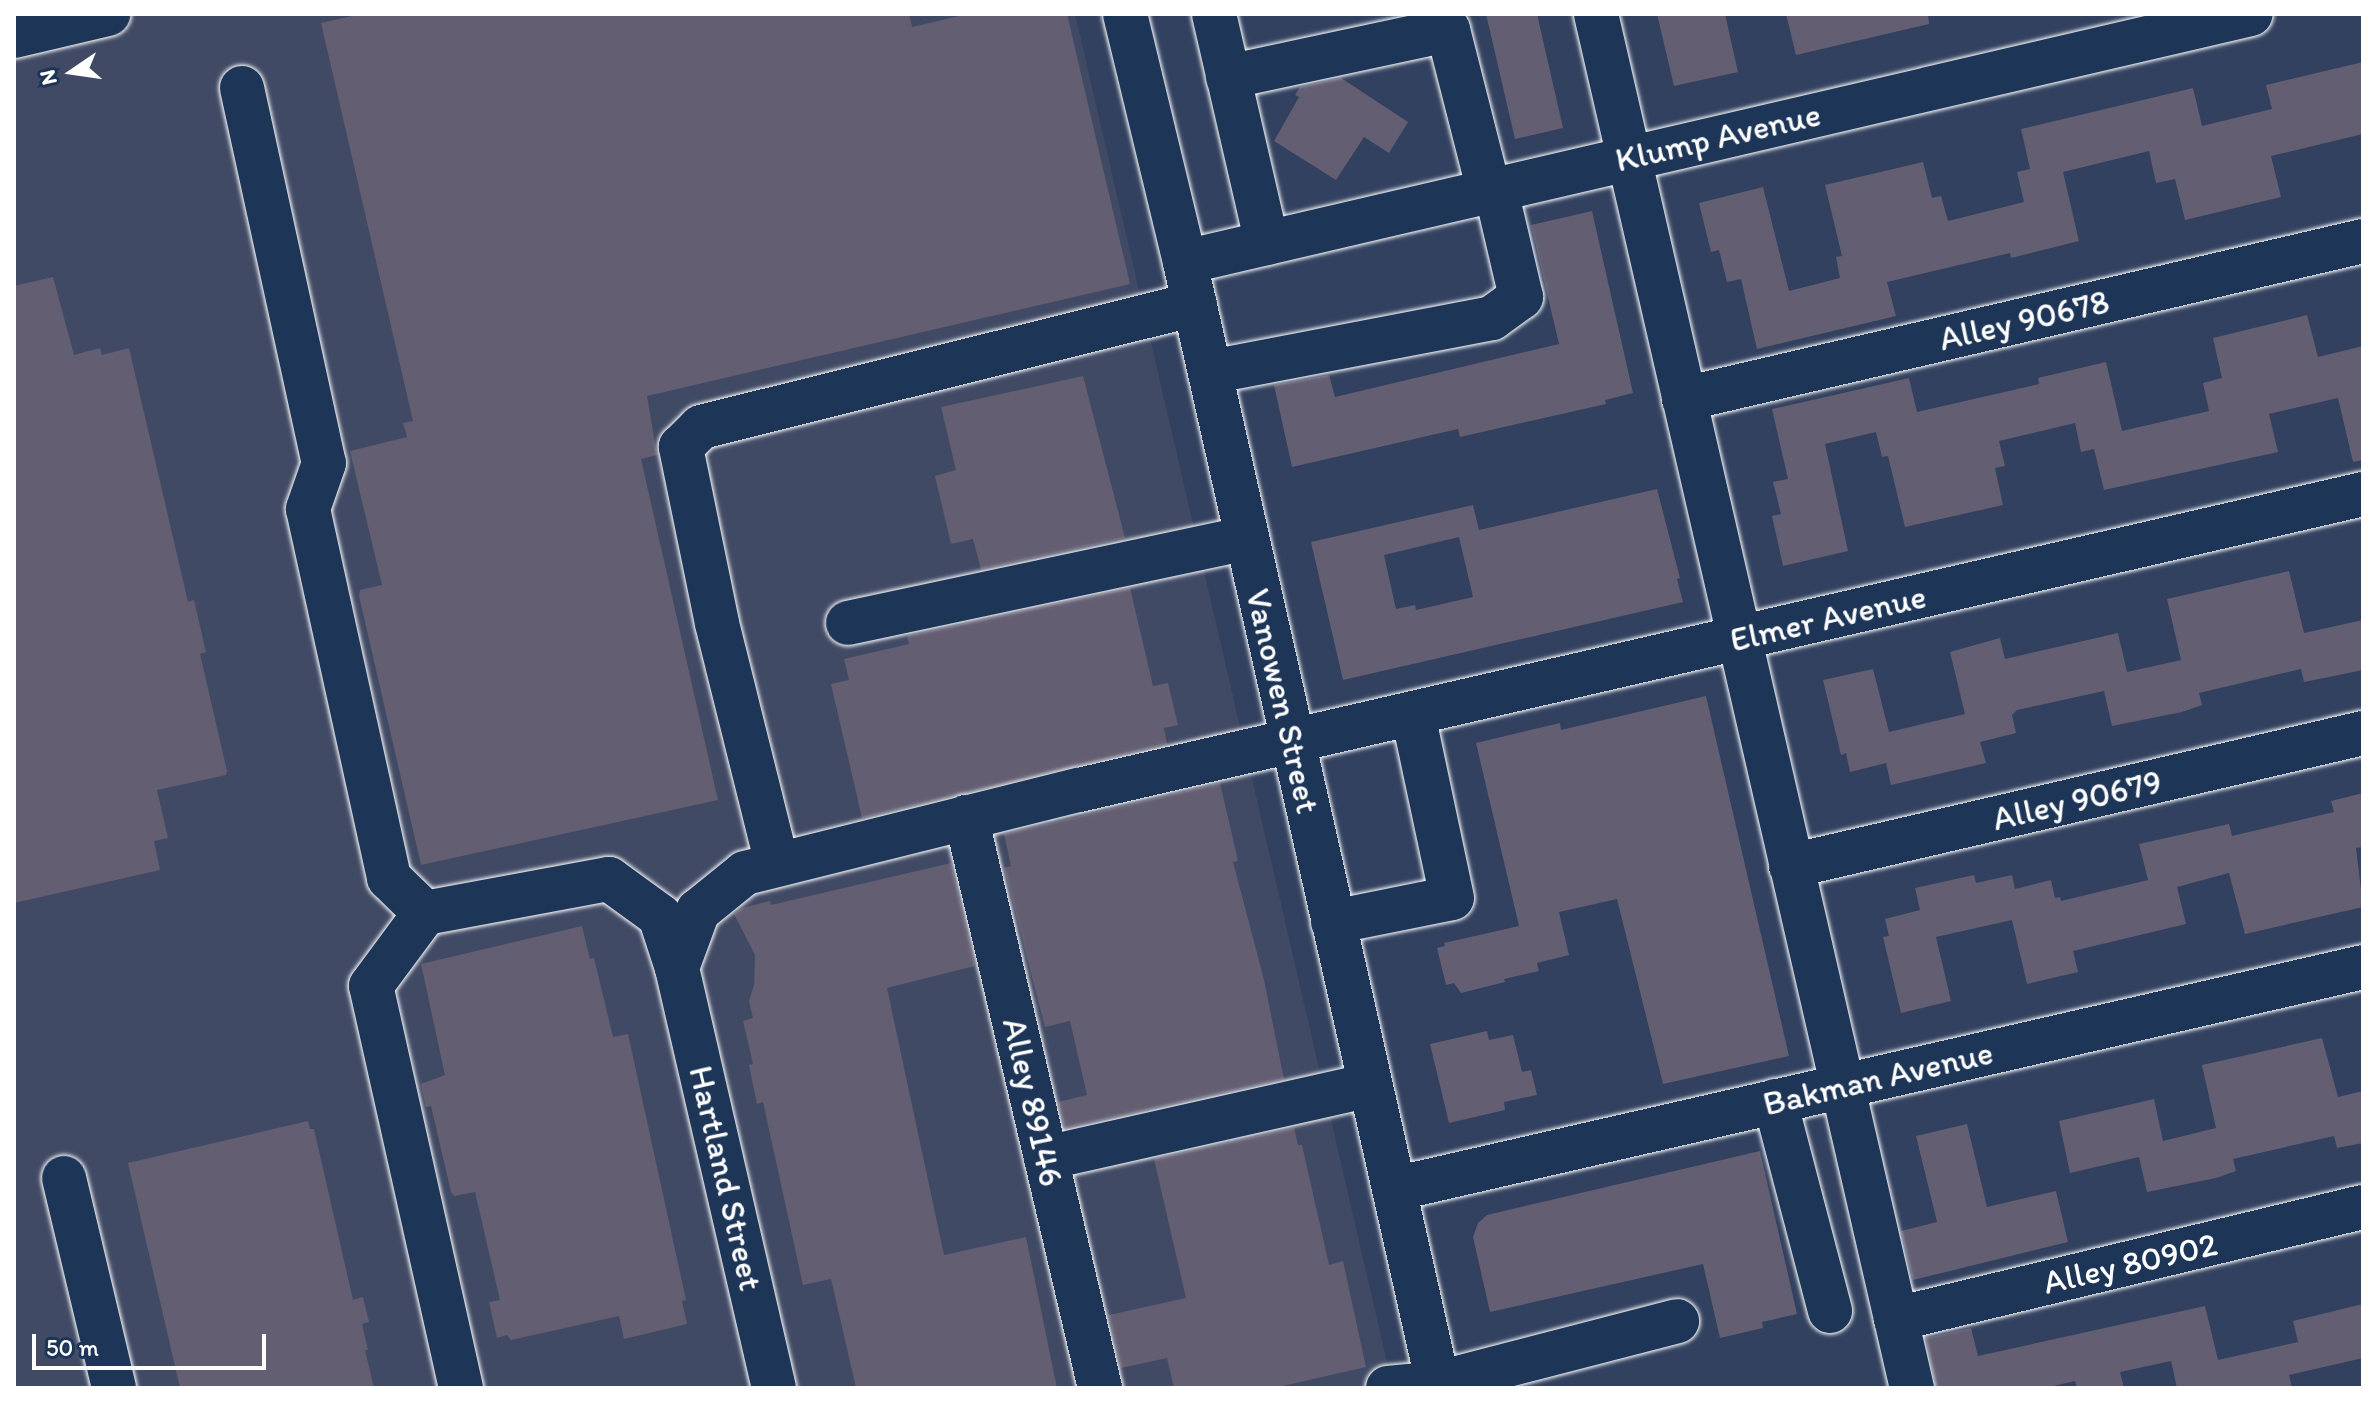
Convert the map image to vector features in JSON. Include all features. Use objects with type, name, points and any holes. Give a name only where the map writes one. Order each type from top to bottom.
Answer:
[{"type":"street","points":[[14,36],[108,14]]},
{"type":"street","name":"Vanowen Street","points":[[1125,14],[1195,304],[1438,1385]]},
{"type":"street","points":[[1214,14],[1267,243]]},
{"type":"street","points":[[1596,14],[1912,1388]]},
{"type":"street","name":"Klump Avenue","points":[[1185,262],[2251,14]]},
{"type":"street","points":[[1210,372],[1492,318],[1521,297],[1448,30],[1228,77]]},
{"type":"street","points":[[242,88],[324,463],[308,509],[389,878],[425,913],[371,986],[461,1388]]},
{"type":"street","name":"Alley 90678","points":[[1684,399],[2363,241]]},
{"type":"street","points":[[777,864],[717,623],[681,447],[701,427],[1195,304]]},
{"type":"street","name":"Elmer Avenue","points":[[677,968],[698,911],[745,873],[777,864],[966,817],[2363,494]]},
{"type":"street","points":[[848,623],[1247,538]]},
{"type":"street","points":[[1333,922],[1452,898],[1413,714]]},
{"type":"street","name":"Alley 90679","points":[[1791,866],[2363,733]]},
{"type":"street","name":"Alley 89146","points":[[966,817],[1100,1388]]},
{"type":"street","name":"Hartland Street","points":[[425,913],[609,879],[660,916],[677,968],[774,1388]]},
{"type":"street","name":"Bakman Avenue","points":[[1394,1189],[2363,967]]},
{"type":"street","points":[[1046,1158],[1370,1085]]},
{"type":"street","points":[[1775,1101],[1830,1311]]},
{"type":"street","points":[[64,1178],[114,1388]]},
{"type":"street","name":"Alley 80902","points":[[1896,1319],[2363,1207]]},
{"type":"street","points":[[1388,1388],[1438,1385],[1677,1321]]},
{"type":"shaded area","points":[[14,14],[1075,14],[1393,1388],[14,1388]]},
{"type":"building","points":[[361,14],[909,14],[912,27],[968,14],[1067,14],[1130,284],[647,396],[657,455],[641,459],[718,800],[421,865],[359,596],[360,590],[382,585],[350,451],[407,437],[403,423],[413,421],[321,23]]},
{"type":"building","points":[[1486,14],[1537,14],[1563,128],[1515,139]]},
{"type":"building","points":[[1657,14],[1725,14],[1738,72],[1674,86]]},
{"type":"building","points":[[1786,14],[1928,14],[1929,24],[1796,55]]},
{"type":"building","points":[[2363,62],[2363,134],[2271,156],[2281,197],[2185,220],[2175,179],[2156,183],[2149,151],[2063,172],[2079,241],[2011,258],[2010,253],[1887,282],[1896,316],[1757,349],[1741,279],[1727,282],[1719,250],[1711,252],[1699,203],[1763,187],[1789,291],[1840,278],[1836,257],[1842,256],[1825,185],[1923,162],[1932,198],[1941,196],[1948,221],[2024,202],[2017,172],[2030,169],[2021,129],[2193,88],[2202,126],[2272,109],[2266,85]]},
{"type":"building","points":[[1341,78],[1408,122],[1389,153],[1364,137],[1336,180],[1274,141],[1299,97],[1295,95],[1300,87]]},
{"type":"building","points":[[1592,211],[1633,393],[1605,400],[1606,404],[1460,437],[1458,429],[1292,467],[1274,385],[1329,375],[1335,397],[1559,344],[1531,225]]},
{"type":"building","points":[[53,277],[74,355],[100,348],[102,355],[129,348],[188,602],[194,600],[206,652],[200,654],[227,771],[226,775],[157,790],[168,838],[154,841],[160,870],[14,903],[14,286]]},
{"type":"building","points":[[2307,315],[2318,357],[2363,346],[2363,460],[2353,462],[2338,398],[2269,414],[2278,452],[2104,490],[2094,449],[2081,452],[2075,423],[1999,441],[2005,466],[1995,468],[2003,505],[1905,527],[1888,456],[1882,457],[1876,432],[1825,444],[1848,551],[1783,566],[1772,516],[1781,514],[1773,482],[1788,479],[1772,409],[1909,378],[1917,412],[2039,384],[2038,378],[2106,362],[2122,431],[2209,411],[2203,383],[2222,378],[2213,338]]},
{"type":"building","points":[[1083,376],[1125,538],[981,569],[973,539],[951,544],[935,476],[956,470],[941,407]]},
{"type":"building","points":[[1657,489],[1680,578],[1677,579],[1683,602],[1343,680],[1311,542],[1473,505],[1479,530]],"holes":[[[1459,537],[1473,597],[1416,610],[1415,605],[1396,609],[1384,555]]]},
{"type":"building","points":[[2289,571],[2304,633],[2363,620],[2363,670],[2304,682],[2301,669],[2199,693],[2202,705],[2182,712],[2112,726],[2104,691],[2017,710],[2012,715],[2016,733],[1980,742],[1986,763],[1891,785],[1886,763],[1850,772],[1846,753],[1841,755],[1823,680],[1873,669],[1889,732],[1965,714],[1950,652],[2000,638],[2005,659],[2118,633],[2127,672],[2181,660],[2167,599]]},
{"type":"building","points":[[1130,588],[1153,686],[1168,683],[1178,725],[1164,728],[1167,744],[862,818],[831,684],[849,680],[844,659],[909,644],[907,636]]},
{"type":"building","points":[[1706,696],[1789,1056],[1663,1084],[1617,899],[1559,912],[1569,955],[1537,963],[1539,971],[1504,979],[1505,982],[1461,993],[1454,983],[1446,985],[1437,948],[1445,946],[1444,943],[1519,926],[1476,743],[1560,723],[1561,730]]},
{"type":"building","points":[[1220,783],[1238,861],[1233,862],[1264,980],[1284,1079],[1065,1128],[1058,1102],[1087,1095],[1070,1021],[1045,1027],[1004,868],[1011,866],[1004,834]]},
{"type":"building","points":[[2363,793],[2363,847],[2356,848],[2363,907],[2245,934],[2229,873],[2177,887],[2186,924],[2073,951],[2078,972],[2027,984],[2012,920],[1936,937],[1951,1001],[1901,1013],[1883,937],[1889,936],[1885,919],[1920,910],[1915,888],[1974,875],[1976,883],[2012,875],[2015,889],[2051,880],[2055,898],[2060,897],[2061,901],[2148,880],[2139,844],[2229,824],[2232,836],[2334,812],[2331,801]]},
{"type":"building","points":[[951,863],[975,966],[887,988],[944,1255],[1026,1237],[1057,1388],[856,1388],[831,1279],[803,1285],[763,1102],[757,1104],[749,1065],[753,1064],[743,1021],[753,1018],[749,1001],[754,985],[755,955],[734,914],[742,908],[770,901],[771,905]]},
{"type":"building","points":[[582,926],[590,959],[594,958],[613,1037],[628,1034],[686,1300],[682,1301],[687,1324],[624,1339],[619,1316],[511,1340],[507,1335],[497,1338],[489,1302],[500,1300],[475,1192],[454,1196],[451,1192],[431,1106],[426,1107],[421,1084],[445,1075],[421,964]]},
{"type":"building","points":[[1487,1031],[1489,1040],[1513,1035],[1522,1072],[1531,1070],[1537,1095],[1504,1102],[1505,1110],[1449,1123],[1430,1044]]},
{"type":"building","points":[[2322,1038],[2338,1097],[2363,1091],[2363,1143],[2337,1148],[2334,1136],[2294,1145],[2233,1159],[2236,1171],[2216,1178],[2147,1192],[2139,1157],[2070,1173],[2059,1121],[2154,1099],[2163,1141],[2216,1128],[2202,1065]]},
{"type":"building","points":[[308,1121],[310,1129],[314,1129],[353,1300],[363,1297],[369,1322],[362,1324],[368,1350],[365,1350],[374,1388],[180,1388],[128,1163]]},
{"type":"building","points":[[1967,1124],[1987,1207],[2056,1191],[2068,1242],[1913,1280],[1901,1231],[1937,1222],[1916,1136]]},
{"type":"building","points":[[1294,1128],[1298,1145],[1302,1145],[1329,1265],[1343,1261],[1366,1367],[1274,1388],[1174,1388],[1167,1358],[1121,1368],[1109,1315],[1186,1298],[1154,1159]]},
{"type":"building","points":[[1760,1151],[1797,1314],[1762,1322],[1763,1328],[1720,1338],[1703,1264],[1490,1312],[1473,1237],[1478,1223],[1487,1215]]},
{"type":"building","points":[[2363,1304],[2363,1358],[2289,1375],[2292,1388],[2177,1388],[2171,1361],[2120,1372],[2124,1388],[2077,1388],[2075,1381],[2045,1388],[1936,1388],[1926,1338],[1971,1328],[1978,1356],[2205,1306],[2218,1360],[2298,1342],[2293,1321]]}]
